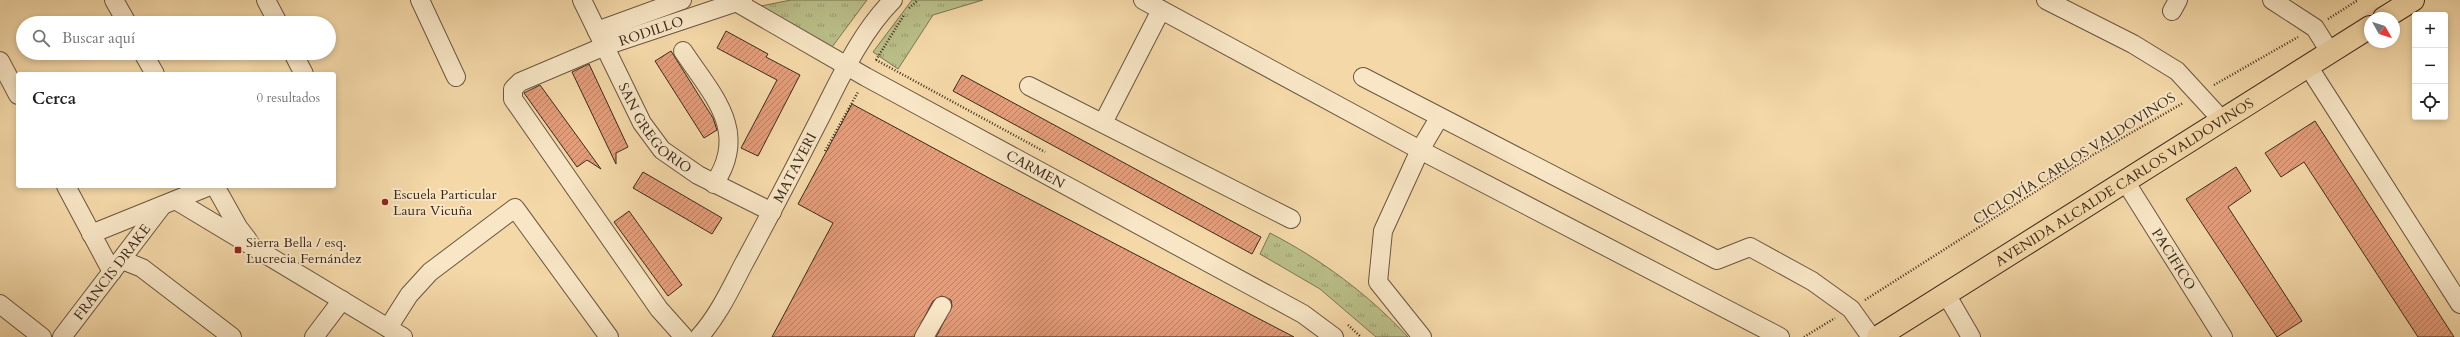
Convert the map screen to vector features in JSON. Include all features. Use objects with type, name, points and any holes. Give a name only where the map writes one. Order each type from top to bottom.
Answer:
[{"type":"main road","points":[[2394,12],[2413,0]]},
{"type":"main road","name":"AVENIDA ALCALDE CARLOS VALDOVINOS","points":[[1878,337],[2364,31]]},
{"type":"street","points":[[114,0],[123,16]]},
{"type":"street","points":[[266,0],[274,16]]},
{"type":"street","points":[[420,0],[456,77]]},
{"type":"street","name":"SAN GREGORIO","points":[[582,0],[642,122],[662,150],[678,163],[714,184],[772,212]]},
{"type":"street","name":"RODILLO","points":[[601,38],[682,0]]},
{"type":"street","name":"MATAVERI","points":[[699,337],[713,320],[772,212],[847,66],[878,16],[893,0]]},
{"type":"street","points":[[1143,0],[1420,150],[1780,337]]},
{"type":"street","points":[[2046,0],[2134,44],[2177,71],[2222,120]]},
{"type":"street","points":[[2272,0],[2314,28],[2330,52]]},
{"type":"street","name":"RODILLO","points":[[601,38],[740,1]]},
{"type":"street","name":"CARMEN","points":[[740,1],[847,66],[1303,314],[1334,337]]},
{"type":"street","points":[[1103,122],[1161,10]]},
{"type":"street","points":[[601,38],[520,82],[513,89],[513,99],[659,308],[684,337]]},
{"type":"street","points":[[683,50],[723,111],[728,125],[730,141],[728,156],[723,171],[714,184]]},
{"type":"street","points":[[147,60],[154,72]]},
{"type":"street","points":[[297,60],[303,72]]},
{"type":"street","points":[[0,61],[16,91]]},
{"type":"street","points":[[2308,66],[2460,304]]},
{"type":"street","points":[[1363,77],[1439,118],[1717,260],[1750,246],[1812,281],[1851,309],[1871,337]]},
{"type":"street","points":[[1029,86],[1103,122],[1291,219]]},
{"type":"street","points":[[1422,337],[1378,282],[1383,231],[1420,150],[1439,118]]},
{"type":"street","name":"PACIFICO","points":[[2126,181],[2222,337]]},
{"type":"street","points":[[67,188],[91,234],[117,266],[136,276],[214,337]]},
{"type":"street","points":[[91,234],[169,204],[205,188]]},
{"type":"street","points":[[216,188],[238,227],[257,249]]},
{"type":"street","points":[[169,204],[257,249],[396,332],[409,295],[430,272],[515,208],[609,337]]},
{"type":"street","name":"FRANCIS DRAKE","points":[[62,337],[117,266],[169,204]]},
{"type":"street","points":[[117,266],[142,268],[232,337]]},
{"type":"street","points":[[1946,294],[1971,337]]},
{"type":"street","points":[[314,337],[342,300]]},
{"type":"street","points":[[0,304],[42,337]]},
{"type":"street","points":[[924,337],[942,306]]},
{"type":"path","name":"CICLOVÍA CARLOS VALDOVINOS","points":[[1804,337],[1851,309],[2091,156],[2314,28],[2358,0]]},
{"type":"green space","points":[[791,0],[867,0],[832,47],[761,6]]},
{"type":"green space","points":[[912,0],[983,0],[933,15],[898,69],[873,52]]},
{"type":"green space","points":[[1270,233],[1326,266],[1344,279],[1377,306],[1408,337],[1376,337],[1320,289],[1260,254]]},
{"type":"building","points":[[726,31],[768,54],[766,57],[800,75],[758,156],[741,148],[777,80],[717,48]]},
{"type":"building","points":[[671,51],[713,118],[717,130],[704,138],[655,61]]},
{"type":"building","points":[[589,64],[628,147],[616,153],[616,164],[572,72]]},
{"type":"building","points":[[962,75],[1261,237],[1252,254],[953,91]]},
{"type":"building","points":[[540,85],[601,169],[587,160],[577,167],[524,93]]},
{"type":"building","points":[[852,104],[989,178],[1294,337],[936,337],[952,306],[951,300],[942,296],[933,301],[914,337],[772,337],[833,223],[798,204]]},
{"type":"building","points":[[2315,121],[2454,337],[2418,337],[2304,162],[2281,177],[2265,153]]},
{"type":"building","points":[[2236,167],[2251,191],[2228,207],[2302,321],[2277,337],[2186,199]]},
{"type":"building","points":[[643,172],[722,218],[712,234],[633,188]]},
{"type":"building","points":[[629,211],[682,285],[668,296],[614,222]]},
{"type":"place","name":"Escuela Particular Laura Vicuña","points":[[385,202]]},
{"type":"place","name":"Sierra Bella / esq. Lucrecia Fernández","points":[[238,250]]}]
